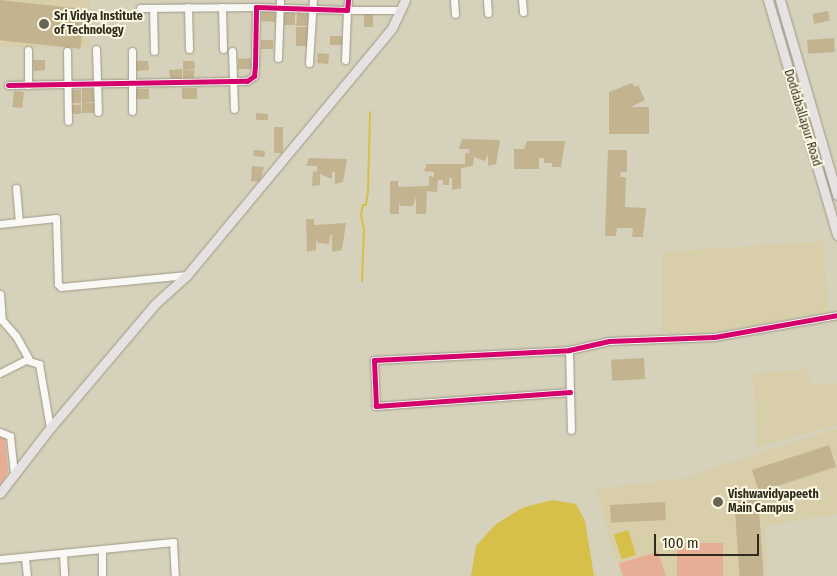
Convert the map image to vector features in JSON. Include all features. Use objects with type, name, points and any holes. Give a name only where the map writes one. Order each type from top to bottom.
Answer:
[{"type":"main road","points":[[0,494],[50,428],[155,304],[187,275],[392,28],[405,0]]},
{"type":"main road","name":"Doddaballapur Road","points":[[768,0],[837,235]]},
{"type":"main road","name":"Doddaballapur Road","points":[[780,0],[837,195]]},
{"type":"street","points":[[309,63],[313,0]]},
{"type":"street","points":[[345,60],[348,0]]},
{"type":"street","points":[[454,0],[455,14]]},
{"type":"street","points":[[487,0],[488,13]]},
{"type":"street","points":[[522,0],[523,12]]},
{"type":"street","points":[[278,58],[280,4]]},
{"type":"street","points":[[140,8],[256,7],[280,4],[312,9],[401,10]]},
{"type":"street","points":[[188,7],[189,49]]},
{"type":"street","points":[[222,7],[223,48]]},
{"type":"street","points":[[8,85],[233,83],[247,81],[254,76],[256,7]]},
{"type":"street","points":[[153,8],[154,51]]},
{"type":"street","points":[[96,49],[98,112]]},
{"type":"street","points":[[28,50],[28,85]]},
{"type":"street","points":[[67,51],[68,121]]},
{"type":"street","points":[[132,51],[132,112]]},
{"type":"street","points":[[232,51],[234,109]]},
{"type":"street","points":[[16,188],[19,222]]},
{"type":"street","points":[[0,224],[56,218],[58,284],[61,287],[187,275]]},
{"type":"street","points":[[0,294],[2,320],[16,336],[29,359],[40,367],[50,428]]},
{"type":"street","points":[[570,392],[376,406],[374,360],[569,350],[609,341],[714,337],[837,315]]},
{"type":"street","points":[[569,350],[571,430]]},
{"type":"street","points":[[0,373],[29,359]]},
{"type":"street","points":[[0,432],[10,436],[14,474]]},
{"type":"street","points":[[0,559],[174,542],[175,576]]},
{"type":"street","points":[[102,550],[102,576]]},
{"type":"street","points":[[63,554],[64,576]]},
{"type":"street","points":[[25,558],[28,576]]},
{"type":"shaded area","name":"Sri Vidya Institute of Technology","points":[[0,0],[90,0],[90,47],[0,47]]},
{"type":"shaded area","points":[[823,241],[829,312],[709,333],[662,333],[662,252]]},
{"type":"shaded area","points":[[808,369],[811,385],[837,383],[837,425],[757,447],[753,374]]},
{"type":"shaded area","name":"Vishwavidyapeeth Main Campus","points":[[837,428],[837,514],[765,526],[767,576],[621,576],[596,489],[684,478]]},
{"type":"shaded area","points":[[0,436],[5,436],[8,472],[0,486]]},
{"type":"shaded area","points":[[552,500],[576,504],[585,521],[594,576],[471,576],[476,546],[496,524],[522,508]]},
{"type":"shaded area","points":[[628,530],[636,555],[622,559],[614,535]]},
{"type":"shaded area","points":[[677,543],[723,543],[723,576],[677,576]]},
{"type":"shaded area","points":[[658,552],[666,576],[623,576],[619,563]]},
{"type":"building","name":"Sri Vidya Institute of Technology","points":[[0,0],[85,9],[80,49],[0,40]]},
{"type":"building","points":[[262,10],[276,11],[275,22],[261,21]]},
{"type":"building","points":[[828,11],[830,21],[814,24],[812,14]]},
{"type":"building","points":[[284,13],[295,13],[295,25],[284,25]]},
{"type":"building","points":[[297,13],[308,14],[308,26],[296,26]]},
{"type":"building","points":[[364,14],[373,14],[373,27],[364,27]]},
{"type":"building","points":[[296,27],[309,27],[309,46],[296,46]]},
{"type":"building","points":[[330,36],[342,36],[342,45],[330,45]]},
{"type":"building","points":[[834,38],[835,52],[808,54],[807,40]]},
{"type":"building","points":[[261,40],[273,40],[273,49],[261,49]]},
{"type":"building","points":[[318,53],[329,54],[328,64],[317,63]]},
{"type":"building","points":[[251,58],[252,69],[238,69],[238,59]]},
{"type":"building","points":[[33,60],[45,60],[45,70],[34,71]]},
{"type":"building","points":[[136,61],[148,61],[149,70],[136,71]]},
{"type":"building","points":[[183,61],[194,61],[195,69],[183,70]]},
{"type":"building","points":[[182,69],[182,80],[170,80],[169,70]]},
{"type":"building","points":[[183,70],[194,70],[194,79],[183,79]]},
{"type":"building","points":[[632,83],[635,87],[638,85],[645,100],[631,107],[649,107],[649,134],[609,134],[609,92]]},
{"type":"building","points":[[182,88],[197,88],[197,99],[182,99]]},
{"type":"building","points":[[82,89],[93,89],[94,102],[82,103]]},
{"type":"building","points":[[136,89],[149,89],[149,99],[136,99]]},
{"type":"building","points":[[71,90],[81,90],[81,103],[71,103]]},
{"type":"building","points":[[14,91],[24,92],[22,108],[12,107]]},
{"type":"building","points":[[82,103],[94,103],[94,113],[82,113]]},
{"type":"building","points":[[72,105],[81,105],[81,114],[72,114]]},
{"type":"building","points":[[256,113],[268,114],[268,120],[256,120]]},
{"type":"building","points":[[274,127],[283,127],[283,153],[274,153]]},
{"type":"building","points":[[462,139],[500,140],[496,164],[488,166],[488,154],[485,161],[474,157],[473,166],[461,168],[461,188],[452,190],[452,178],[449,178],[449,185],[443,185],[443,180],[438,180],[437,192],[427,191],[426,214],[416,214],[416,197],[413,206],[401,206],[399,202],[399,214],[390,214],[390,181],[398,181],[398,187],[429,186],[429,176],[434,177],[434,172],[424,171],[427,164],[465,164],[465,153],[469,153],[469,149],[459,149]]},
{"type":"building","points":[[527,141],[565,141],[561,167],[552,167],[552,163],[544,163],[544,158],[539,158],[539,169],[514,169],[514,149],[524,149]]},
{"type":"building","points":[[254,150],[265,151],[264,157],[253,156]]},
{"type":"building","points":[[608,150],[627,150],[627,172],[621,172],[620,177],[626,177],[625,207],[646,208],[643,237],[632,237],[633,228],[617,228],[616,236],[605,236]]},
{"type":"building","points":[[309,158],[347,159],[343,182],[335,184],[335,172],[332,172],[332,179],[320,174],[320,185],[312,186],[313,171],[317,172],[317,166],[306,166]]},
{"type":"building","points":[[252,166],[264,167],[260,182],[251,181]]},
{"type":"building","points":[[306,219],[314,219],[314,225],[346,223],[342,250],[332,252],[332,235],[330,235],[329,244],[318,243],[316,240],[316,250],[307,252]]},
{"type":"building","points":[[644,358],[645,379],[612,381],[611,360]]},
{"type":"building","points":[[829,445],[836,467],[759,492],[752,470]]},
{"type":"building","points":[[758,496],[764,576],[740,576],[734,498]]},
{"type":"building","points":[[665,502],[666,520],[611,523],[610,505]]},
{"type":"waterway","points":[[362,281],[364,230],[361,214],[363,205],[366,205],[368,190],[370,112]]},
{"type":"cycle path","points":[[8,85],[247,81],[254,76],[256,7],[347,10],[348,0]]},
{"type":"cycle path","points":[[570,392],[376,406],[374,360],[569,350],[609,341],[714,337],[837,315]]},
{"type":"place","name":"Sri Vidya Institute of Technology","points":[[44,24]]},
{"type":"place","name":"Vishwavidyapeeth Main Campus","points":[[718,502]]}]
